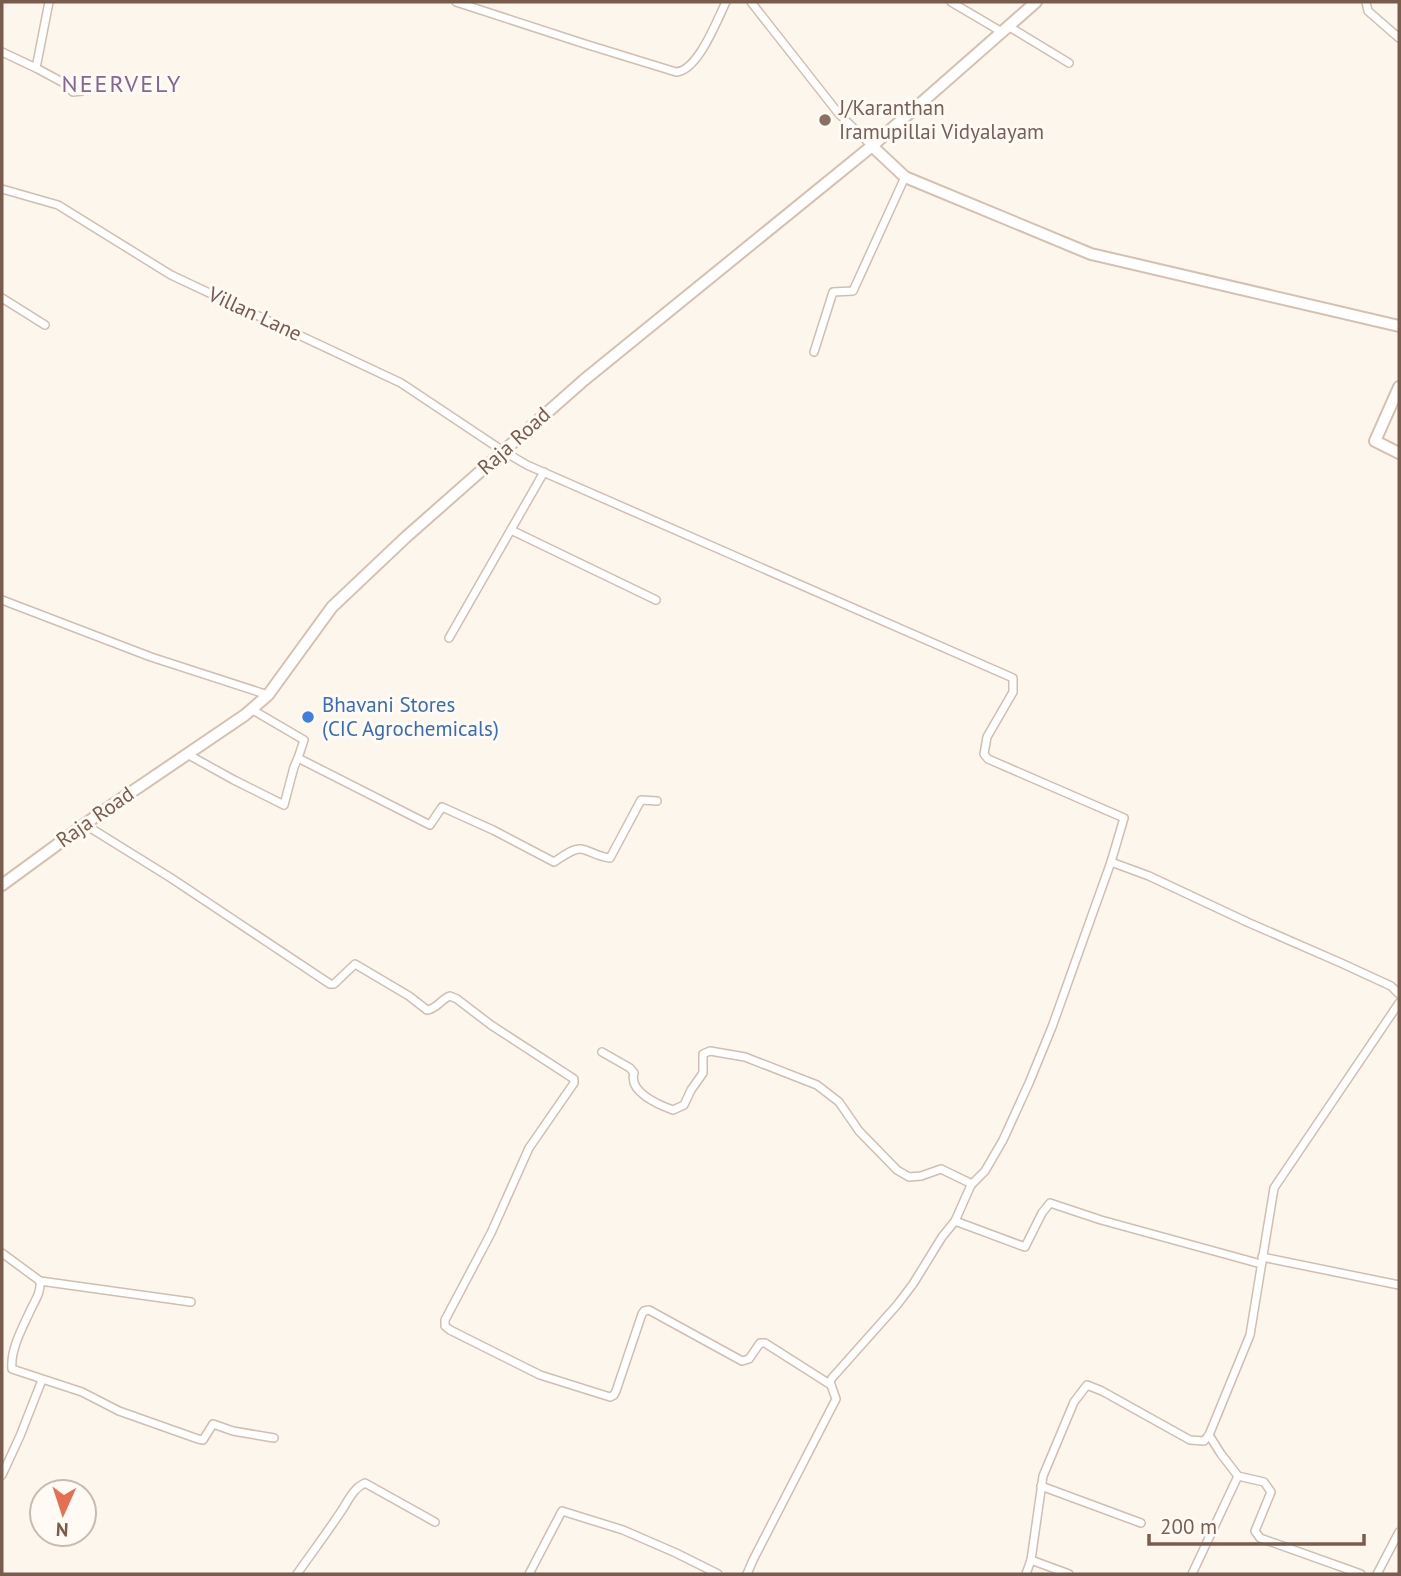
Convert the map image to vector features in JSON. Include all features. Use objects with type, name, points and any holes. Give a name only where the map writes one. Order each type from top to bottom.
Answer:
[{"type":"street","points":[[36,68],[49,2]]},
{"type":"street","points":[[456,2],[676,72],[682,72],[693,64],[726,2]]},
{"type":"street","points":[[751,2],[839,114],[905,177],[1091,254],[1399,326]]},
{"type":"street","points":[[951,2],[1069,63]]},
{"type":"street","name":"Raja Road","points":[[2,886],[84,824],[268,695],[332,607],[405,538],[584,380],[872,146],[1036,2]]},
{"type":"street","points":[[1366,2],[1368,11],[1399,38]]},
{"type":"street","points":[[2,52],[62,82],[73,92],[82,91]]},
{"type":"street","points":[[814,352],[833,292],[853,291],[905,177]]},
{"type":"street","name":"Villan Lane","points":[[2,188],[58,205],[171,275],[401,383],[527,465],[1013,678],[1013,692],[987,737],[984,754],[988,759],[1124,818],[1111,862]]},
{"type":"street","points":[[2,299],[45,325]]},
{"type":"street","points":[[1399,387],[1375,441],[1399,453]]},
{"type":"street","points":[[449,638],[544,472]]},
{"type":"street","points":[[511,530],[656,600]]},
{"type":"street","points":[[2,600],[151,657],[268,695]]},
{"type":"street","points":[[187,754],[284,804],[304,740],[251,709]]},
{"type":"street","points":[[298,758],[430,825],[442,807],[494,830],[554,862],[581,849],[602,858],[610,858],[641,800],[657,801]]},
{"type":"street","points":[[84,824],[171,878],[330,984],[334,984],[355,964],[380,977],[427,1010],[435,1008],[450,996],[575,1079],[528,1148],[491,1233],[445,1320],[450,1330],[540,1375],[610,1397],[616,1391],[643,1311],[649,1310],[742,1361],[749,1359],[760,1343],[765,1343],[831,1385]]},
{"type":"street","points":[[747,1574],[836,1399],[831,1385],[832,1378],[913,1284],[942,1237],[955,1222],[972,1184],[985,1171],[1003,1140],[1057,1015],[1111,862],[1149,876],[1341,963],[1391,986],[1399,994]]},
{"type":"street","points":[[1026,1574],[1031,1559],[1043,1476],[1074,1402],[1087,1385],[1190,1440],[1204,1441],[1209,1435],[1250,1335],[1274,1188],[1399,1003]]},
{"type":"street","points":[[602,1052],[635,1073],[633,1079],[636,1087],[644,1095],[673,1110],[684,1105],[703,1073],[703,1054],[710,1051],[746,1056],[817,1085],[839,1102],[859,1131],[897,1170],[909,1177],[921,1177],[941,1169],[972,1184]]},
{"type":"street","points":[[955,1222],[1026,1247],[1042,1213],[1050,1203],[1101,1220],[1262,1261],[1399,1285]]},
{"type":"street","points":[[2,1253],[40,1282],[191,1302]]},
{"type":"street","points":[[40,1282],[40,1289],[11,1359],[12,1369],[82,1392],[119,1411],[198,1439],[203,1440],[213,1424],[233,1431],[274,1438]]},
{"type":"street","points":[[2,1475],[42,1380]]},
{"type":"street","points":[[1209,1435],[1238,1476],[1264,1482],[1272,1492],[1255,1531],[1260,1538],[1361,1574]]},
{"type":"street","points":[[1192,1574],[1238,1476]]},
{"type":"street","points":[[297,1574],[351,1495],[365,1483],[435,1522]]},
{"type":"street","points":[[1041,1486],[1141,1523]]},
{"type":"street","points":[[529,1574],[562,1511],[623,1530],[718,1574]]},
{"type":"street","points":[[1377,1574],[1396,1550],[1399,1532]]},
{"type":"street","points":[[1031,1559],[1069,1574]]},
{"type":"place","name":"J/Karanthan Iramupillai Vidyalayam","points":[[825,120]]},
{"type":"place","name":"Bhavani Stores (CIC Agrochemicals)","points":[[308,717]]},
{"type":"district","name":"NEERVELY","points":[[122,84]]}]
